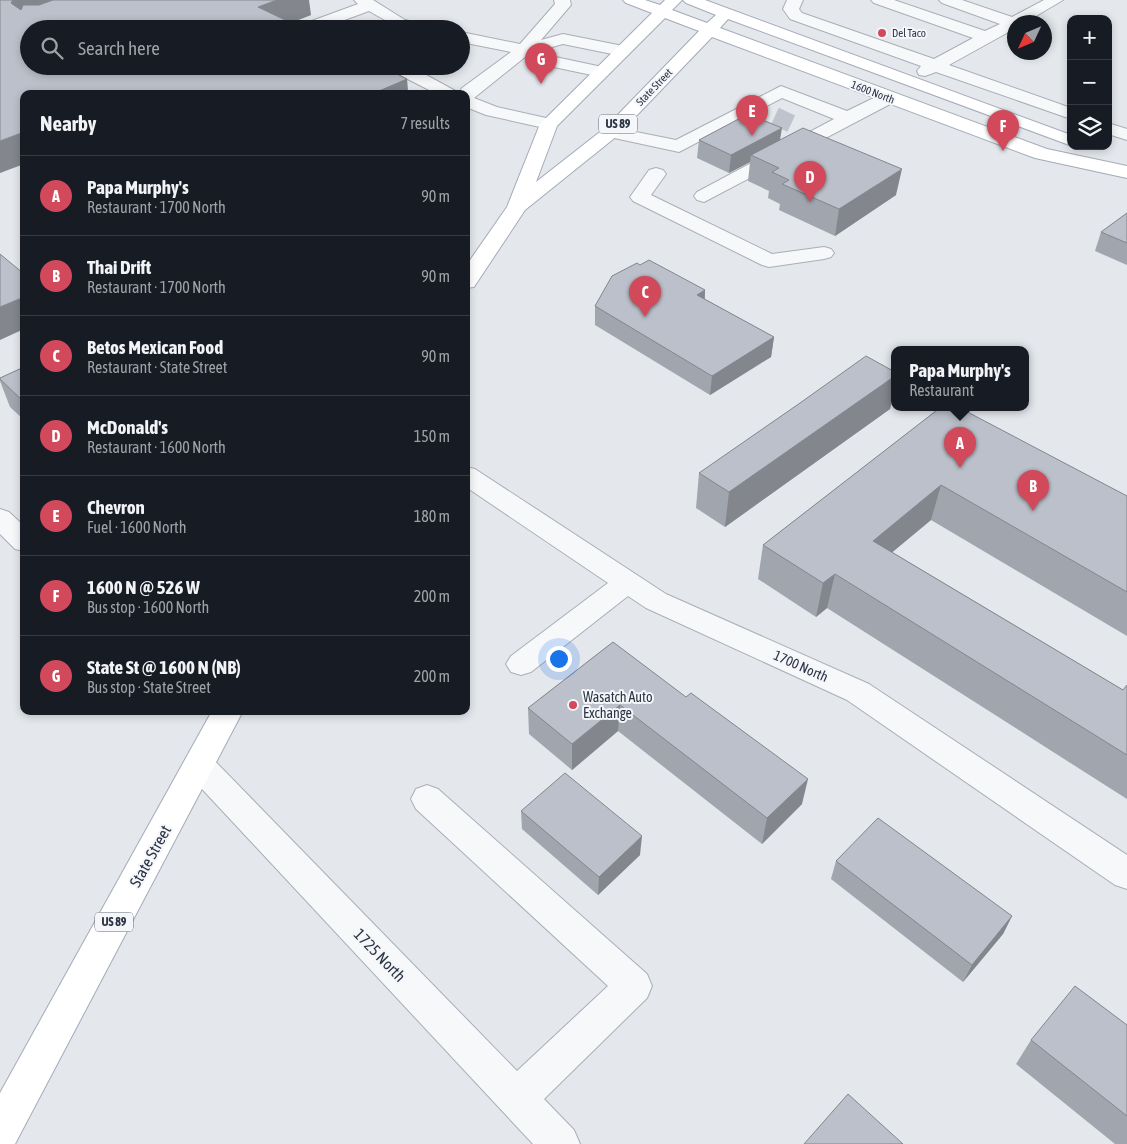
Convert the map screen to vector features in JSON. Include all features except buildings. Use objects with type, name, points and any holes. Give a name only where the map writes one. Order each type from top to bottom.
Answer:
[{"type":"main road","name":"1600 North","points":[[631,0],[668,6],[710,30],[1042,154],[1124,169]]},
{"type":"main road","name":"1600 North","points":[[691,0],[1067,140]]},
{"type":"main road","name":"State Street","points":[[517,207],[611,132],[740,0]]},
{"type":"main road","name":"State Street","points":[[470,276],[517,207],[549,124],[668,6]]},
{"type":"main road","name":"1600 North","points":[[1087,150],[1124,169]]},
{"type":"main road","name":"State Street","points":[[0,1132],[226,715]]},
{"type":"street","points":[[470,90],[524,50],[563,6],[562,0]]},
{"type":"street","points":[[795,0],[791,9],[796,16],[1067,113]]},
{"type":"street","points":[[879,0],[986,37]]},
{"type":"street","points":[[947,0],[1007,20]]},
{"type":"street","points":[[1026,15],[1055,0]]},
{"type":"street","points":[[325,20],[366,2],[387,20]]},
{"type":"street","points":[[906,81],[1007,25]]},
{"type":"street","points":[[470,39],[524,50],[541,59],[601,72]]},
{"type":"street","points":[[524,50],[564,39],[622,51]]},
{"type":"street","points":[[414,75],[443,90]]},
{"type":"street","points":[[726,130],[740,113],[781,91],[848,118]]},
{"type":"street","points":[[736,159],[780,146],[848,118],[888,98]]},
{"type":"street","points":[[470,103],[492,111],[549,124]]},
{"type":"street","points":[[740,113],[774,116]]},
{"type":"street","points":[[704,196],[780,146],[794,124]]},
{"type":"street","points":[[679,146],[726,130],[754,126]]},
{"type":"street","points":[[1112,129],[1127,135]]},
{"type":"street","points":[[611,132],[706,152]]},
{"type":"street","points":[[756,149],[780,146]]},
{"type":"street","points":[[656,174],[640,197],[769,261],[824,253]]},
{"type":"street","name":"1700 North","points":[[470,478],[656,601],[858,692],[1127,874]]},
{"type":"street","points":[[0,518],[20,538]]},
{"type":"street","points":[[521,664],[628,582]]},
{"type":"street","name":"1725 North","points":[[199,765],[560,1144]]},
{"type":"street","points":[[427,799],[634,986],[517,1098]]},
{"type":"tunnel","points":[[775,116],[794,125]]},
{"type":"place","name":"Del Taco","points":[[882,33]]},
{"type":"place","name":"State St @ 1600 N (NB)","points":[[541,84]]},
{"type":"place","name":"Chevron","points":[[752,136]]},
{"type":"place","name":"1600 N @ 526 W","points":[[1003,151]]},
{"type":"place","name":"McDonald's","points":[[810,202]]},
{"type":"place","name":"Betos Mexican Food","points":[[645,317]]},
{"type":"place","name":"Papa Murphy's","points":[[960,468]]},
{"type":"place","name":"Thai Drift","points":[[1033,511]]},
{"type":"place","name":"Wasatch Auto Exchange","points":[[573,705]]}]
